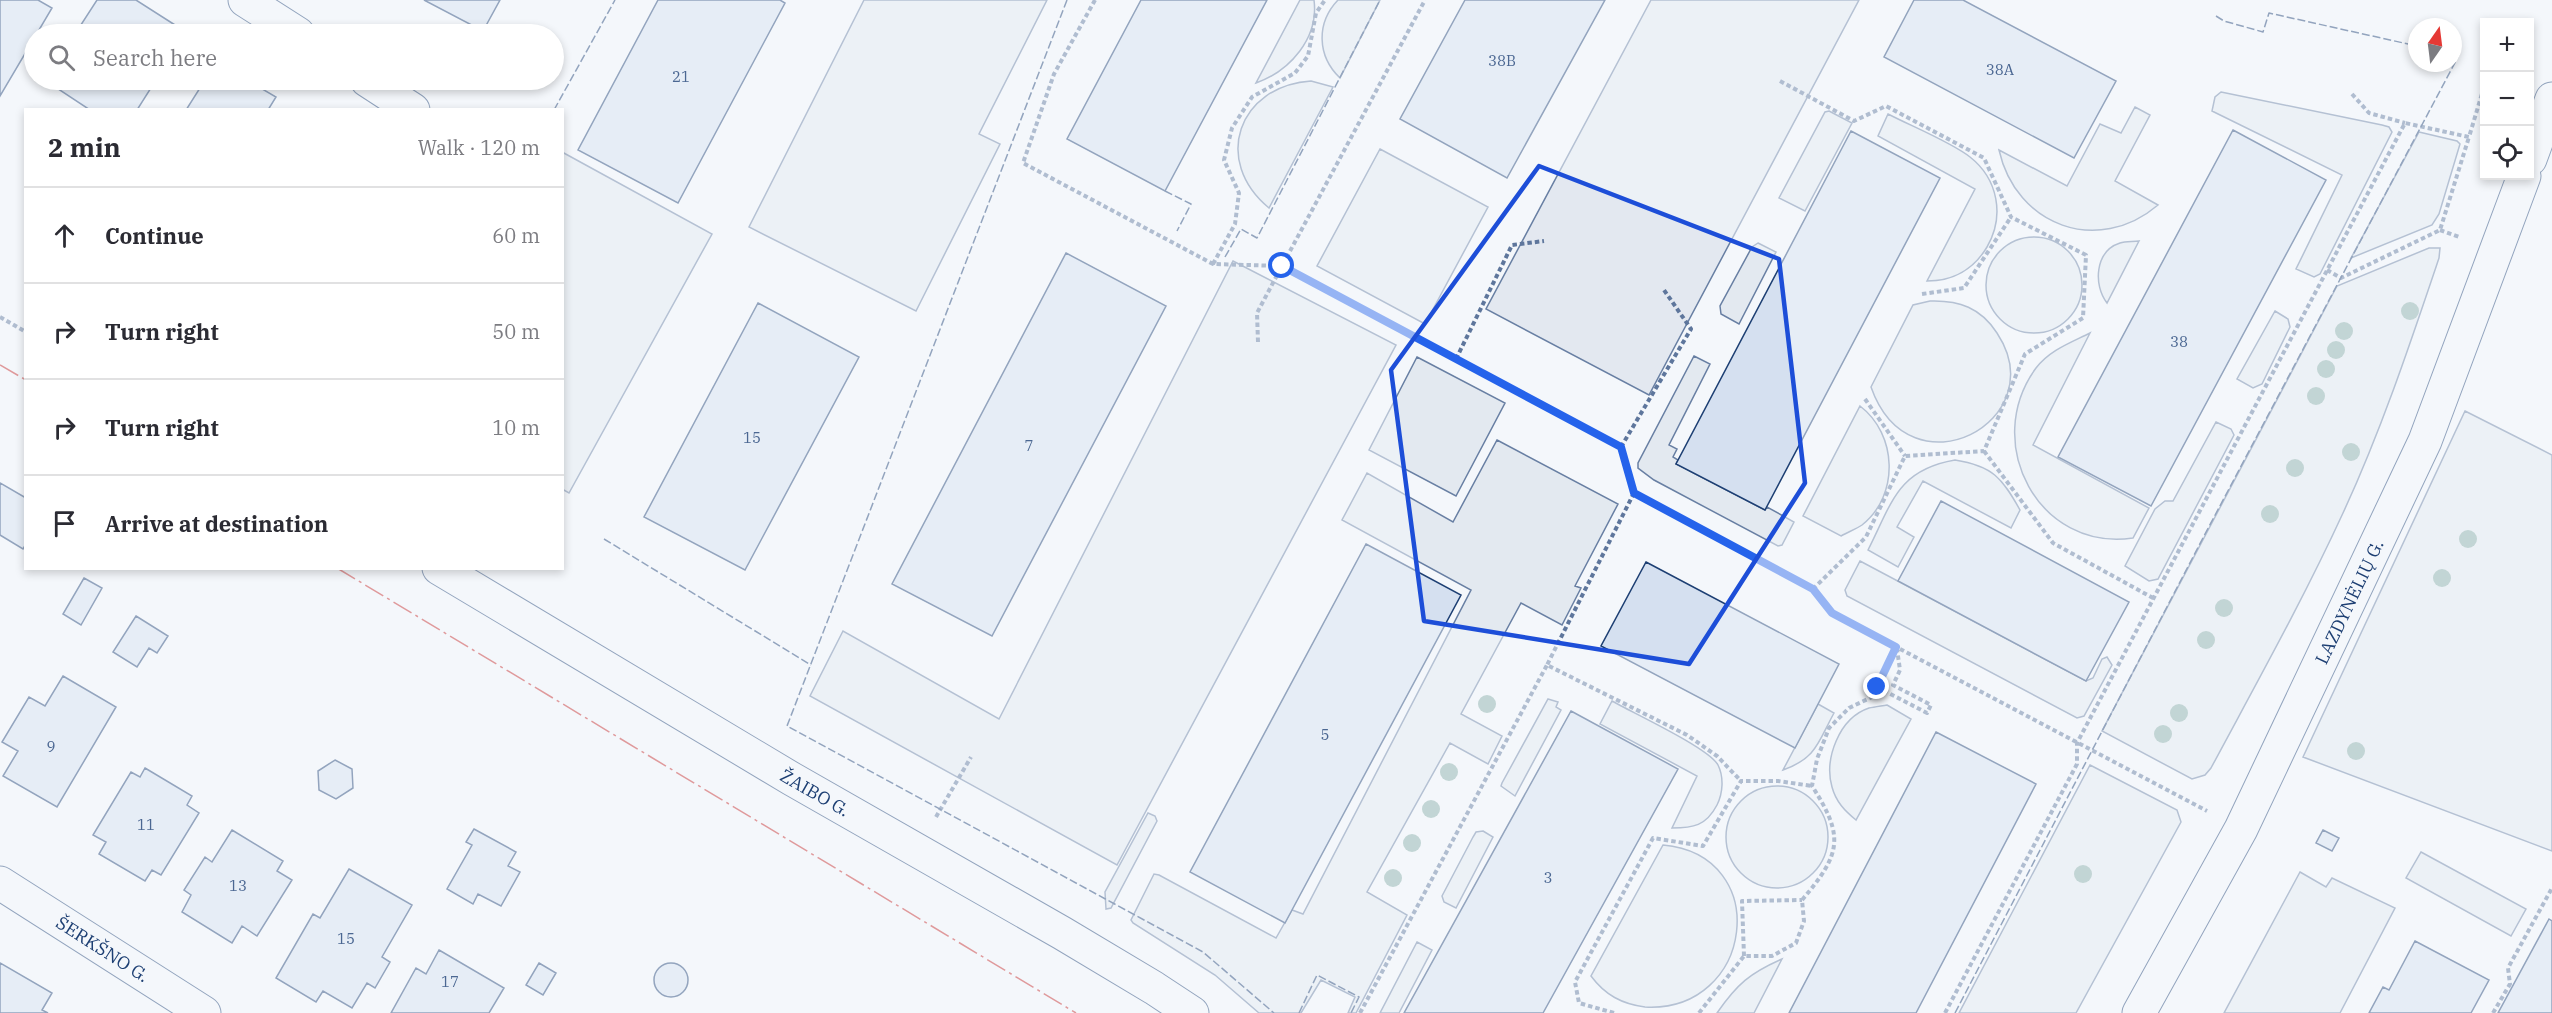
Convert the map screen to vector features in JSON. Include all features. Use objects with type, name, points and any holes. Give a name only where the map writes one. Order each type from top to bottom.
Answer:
[{"type":"street","points":[[246,0],[283,24]]},
{"type":"street","points":[[383,90],[411,108]]},
{"type":"street","points":[[2534,146],[2552,99]]},
{"type":"street","name":"LAZDYNĖLIŲ G.","points":[[2139,1013],[2241,830],[2425,441],[2523,180]]},
{"type":"street","name":"ŽAIBO G.","points":[[442,570],[792,779],[1154,987],[1192,1013]]},
{"type":"street","name":"ŠERKŠNO G.","points":[[0,883],[204,1013]]},
{"type":"path","points":[[1095,0],[1054,75],[1023,163],[1213,264],[1282,266],[1621,447],[1634,493],[1547,665],[1360,1013]]},
{"type":"path","points":[[1213,264],[1235,224],[1239,193],[1224,160],[1232,128],[1252,98],[1295,74],[1308,56],[1316,13],[1325,0]]},
{"type":"path","points":[[1257,342],[1257,313],[1425,0]]},
{"type":"path","points":[[1780,81],[1854,121],[1886,106],[1984,158],[2011,217],[2086,255],[2083,318],[2025,354],[1984,451]]},
{"type":"path","points":[[2352,94],[2369,113],[2469,137]]},
{"type":"path","points":[[2327,270],[2341,278],[2440,230],[2480,100]]},
{"type":"path","points":[[1945,1013],[2077,764],[2077,743],[2405,123]]},
{"type":"path","points":[[1922,294],[1964,288],[2011,217]]},
{"type":"path","points":[[1456,359],[1512,245],[1544,241]]},
{"type":"path","points":[[1621,447],[1691,329],[1664,290]]},
{"type":"path","points":[[0,317],[24,331]]},
{"type":"path","points":[[1864,399],[1905,456]]},
{"type":"path","points":[[1905,456],[1984,451]]},
{"type":"path","points":[[1984,451],[2054,543],[2153,598]]},
{"type":"path","points":[[1813,589],[1866,537],[1905,456]]},
{"type":"path","points":[[1634,493],[1813,589],[1832,613],[2241,830]]},
{"type":"path","points":[[1744,956],[1772,956],[1796,943],[1804,921],[1802,900],[1824,874],[1836,842],[1828,810],[1812,786],[1817,759],[1829,728],[1849,708],[1872,697],[1897,648]]},
{"type":"path","points":[[1877,687],[1927,713],[1931,705],[1893,685],[1900,670],[1897,648]]},
{"type":"path","points":[[1547,665],[1687,735],[1717,756],[1741,781],[1778,781],[1812,786]]},
{"type":"path","points":[[944,804],[971,757]]},
{"type":"path","points":[[1614,1013],[1579,1003],[1575,982],[1653,838],[1703,846],[1741,781]]},
{"type":"path","points":[[2493,1013],[2510,984],[2508,968],[2552,888]]},
{"type":"path","points":[[1699,1013],[1744,956],[1742,901],[1802,900]]},
{"type":"highlighted area","points":[[1539,166],[1779,259],[1805,483],[1689,664],[1424,621],[1391,370]]},
{"type":"shaded area","points":[[864,0],[1047,0],[979,134],[1000,144],[916,311],[749,227]]},
{"type":"shaded area","points":[[1300,0],[1314,0],[1312,27],[1307,40],[1291,61],[1268,78],[1256,83]]},
{"type":"shaded area","points":[[1338,0],[1380,0],[1340,78],[1327,60],[1322,39],[1326,19]]},
{"type":"shaded area","points":[[1651,0],[1859,0],[1649,395],[1486,309]]},
{"type":"shaded area","points":[[1311,81],[1333,87],[1269,208],[1251,189],[1241,169],[1238,148],[1241,129],[1251,111],[1266,96],[1286,86]]},
{"type":"shaded area","points":[[2221,92],[2382,125],[2389,127],[2392,132],[2320,274],[2314,277],[2296,269],[2342,175],[2212,111],[2215,97]]},
{"type":"shaded area","points":[[2135,107],[2150,115],[2115,181],[2158,205],[2135,220],[2110,229],[2086,230],[2062,225],[2041,214],[2023,198],[2008,176],[1999,150],[2067,186],[2100,124],[2121,133]]},
{"type":"shaded area","points":[[1829,111],[1852,123],[1805,211],[1779,198],[1825,112]]},
{"type":"shaded area","points":[[1888,114],[1962,151],[1980,166],[1992,187],[1997,211],[1993,235],[1976,262],[1954,276],[1927,281],[1975,189],[1878,136]]},
{"type":"shaded area","points":[[2419,132],[2457,141],[2460,144],[2439,214],[2432,225],[2351,258]]},
{"type":"shaded area","points":[[1380,149],[1488,207],[1425,324],[1317,266]]},
{"type":"shaded area","points":[[564,153],[712,234],[569,493],[564,490]]},
{"type":"shaded area","points":[[2034,237],[2052,241],[2068,251],[2078,267],[2082,285],[2078,303],[2068,319],[2052,329],[2034,333],[2016,329],[2000,319],[1990,303],[1986,285],[1990,267],[2000,251],[2016,241]]},
{"type":"shaded area","points":[[2139,241],[2107,303],[2098,278],[2105,253],[2122,242]]},
{"type":"shaded area","points":[[1758,243],[1776,252],[1739,324],[1721,314],[1720,306],[1752,247]]},
{"type":"shaded area","points":[[2429,248],[2440,248],[2439,258],[2370,451],[2296,610],[2211,768],[2205,775],[2192,779],[2102,731],[2337,286]]},
{"type":"shaded area","points":[[1233,261],[1396,345],[1117,865],[810,696],[843,631],[999,719]]},
{"type":"shaded area","points":[[1930,301],[1960,304],[1984,317],[1997,333],[2010,365],[2007,394],[1993,418],[1970,435],[1943,442],[1915,438],[1890,420],[1871,387],[1913,305]]},
{"type":"shaded area","points":[[2275,311],[2288,319],[2290,327],[2262,384],[2253,388],[2237,379]]},
{"type":"shaded area","points":[[2090,333],[2033,445],[2149,508],[2133,538],[2100,538],[2070,528],[2046,510],[2029,486],[2018,458],[2015,428],[2021,397],[2036,368],[2054,352]]},
{"type":"shaded area","points":[[1694,356],[1710,364],[1669,445],[1677,449],[1673,457],[1678,460],[1676,464],[1765,510],[1767,507],[1794,522],[1782,545],[1778,546],[1654,480],[1638,468],[1638,463]]},
{"type":"shaded area","points":[[1417,357],[1505,403],[1456,496],[1369,450]]},
{"type":"shaded area","points":[[1860,406],[1881,432],[1887,448],[1888,482],[1883,498],[1874,512],[1862,525],[1841,536],[1803,516]]},
{"type":"shaded area","points":[[2465,411],[2552,455],[2552,851],[2303,757]]},
{"type":"shaded area","points":[[2216,422],[2231,429],[2234,435],[2158,579],[2149,581],[2125,566],[2155,509],[2165,501],[2173,501]]},
{"type":"shaded area","points":[[1497,440],[1618,504],[1575,586],[1581,588],[1562,625],[1521,603],[1461,714],[1502,736],[1488,764],[1450,743],[1367,892],[1407,915],[1356,1013],[1348,1013],[1355,997],[1321,980],[1301,1013],[1259,1013],[1215,975],[1131,920],[1154,874],[1276,938],[1292,910],[1303,914],[1471,590],[1342,520],[1367,473],[1453,522]]},
{"type":"shaded area","points":[[1955,460],[1988,470],[2002,482],[2020,510],[2011,528],[1923,481],[1897,527],[1914,537],[1898,567],[1868,550],[1891,504],[1908,480],[1936,465]]},
{"type":"shaded area","points":[[1860,561],[2086,681],[2093,678],[2102,659],[2107,657],[2112,665],[2084,716],[2077,718],[1847,596],[1845,590]]},
{"type":"shaded area","points":[[1548,699],[1558,702],[1556,707],[1561,710],[1515,796],[1501,786],[1502,783]]},
{"type":"shaded area","points":[[1612,701],[1686,740],[1712,758],[1718,765],[1722,780],[1721,795],[1713,812],[1703,822],[1693,826],[1672,828],[1697,776],[1600,724]]},
{"type":"shaded area","points":[[1818,704],[1834,713],[1820,741],[1803,760],[1783,770]]},
{"type":"shaded area","points":[[1887,705],[1911,719],[1856,820],[1841,806],[1832,787],[1830,764],[1832,752],[1842,730],[1858,713],[1869,708]]},
{"type":"shaded area","points":[[2090,765],[2177,810],[2181,822],[2076,1013],[1959,1013]]},
{"type":"shaded area","points":[[1777,786],[1796,790],[1813,801],[1824,818],[1828,837],[1824,856],[1813,873],[1796,884],[1777,888],[1758,884],[1741,873],[1730,856],[1726,837],[1730,818],[1741,801],[1758,790]]},
{"type":"shaded area","points":[[1148,813],[1155,816],[1157,821],[1111,908],[1106,909],[1105,892]]},
{"type":"shaded area","points":[[1483,831],[1493,837],[1456,908],[1444,902],[1442,896],[1476,832]]},
{"type":"shaded area","points":[[1663,845],[1699,855],[1722,875],[1735,902],[1736,932],[1728,961],[1709,986],[1682,1002],[1645,1007],[1615,998],[1591,976]]},
{"type":"shaded area","points":[[2421,852],[2526,909],[2511,936],[2406,878]]},
{"type":"shaded area","points":[[2300,872],[2326,887],[2332,878],[2395,908],[2340,1013],[2224,1013]]},
{"type":"shaded area","points":[[1417,942],[1432,950],[1399,1013],[1380,1013]]},
{"type":"shaded area","points":[[1782,959],[1754,1013],[1717,1013],[1745,980]]},
{"type":"building","points":[[0,0],[38,0],[52,8],[43,24],[24,24],[24,55],[0,96]]},
{"type":"building","points":[[97,0],[136,0],[174,24],[81,24]]},
{"type":"building","points":[[424,0],[500,0],[487,24],[470,24]]},
{"type":"building","points":[[658,0],[780,0],[785,3],[678,203],[578,150]]},
{"type":"building","points":[[1141,0],[1267,0],[1165,191],[1067,139]]},
{"type":"building","points":[[1465,0],[1605,0],[1507,178],[1400,119]]},
{"type":"building","points":[[1914,0],[1963,0],[2116,81],[2074,158],[1884,57]]},
{"type":"building","points":[[60,90],[150,90],[138,108],[87,108]]},
{"type":"building","points":[[199,90],[264,90],[276,97],[269,108],[187,108]]},
{"type":"building","points":[[2233,130],[2326,180],[2151,506],[2058,457]]},
{"type":"building","points":[[1851,131],[1940,178],[1765,510],[1676,464]]},
{"type":"building","points":[[1066,253],[1166,306],[992,636],[892,584]]},
{"type":"building","points":[[758,303],[859,357],[745,570],[644,517]]},
{"type":"building","points":[[0,483],[24,497],[24,547],[23,549],[0,535]]},
{"type":"building","points":[[1941,501],[2129,602],[2086,681],[1898,581]]},
{"type":"building","points":[[1366,544],[1461,595],[1285,923],[1190,872]]},
{"type":"building","points":[[1646,562],[1839,664],[1795,748],[1601,646]]},
{"type":"building","points":[[84,578],[102,588],[81,625],[63,614]]},
{"type":"building","points":[[136,616],[168,636],[157,653],[149,648],[137,667],[113,652]]},
{"type":"building","points":[[63,676],[116,707],[57,807],[3,776],[18,751],[2,742],[29,697],[45,706]]},
{"type":"building","points":[[1571,711],[1678,769],[1543,1013],[1404,1013]]},
{"type":"building","points":[[1936,732],[2036,784],[1916,1013],[1789,1013]]},
{"type":"building","points":[[335,760],[352,769],[353,788],[336,799],[319,790],[318,771]]},
{"type":"building","points":[[145,768],[192,796],[187,805],[199,813],[161,875],[152,870],[145,881],[99,854],[106,842],[93,835],[131,772],[140,777]]},
{"type":"building","points":[[474,829],[516,852],[508,866],[520,872],[501,906],[478,894],[473,904],[447,889],[472,845],[466,842]]},
{"type":"building","points":[[232,830],[283,861],[277,871],[292,880],[257,936],[242,926],[232,943],[182,912],[191,895],[184,890],[205,857],[212,862]]},
{"type":"building","points":[[2323,830],[2339,838],[2332,851],[2316,843]]},
{"type":"building","points":[[349,869],[412,905],[382,957],[390,962],[375,988],[367,983],[352,1008],[323,991],[316,1002],[276,978],[313,914],[320,918]]},
{"type":"building","points":[[2549,919],[2552,921],[2552,1013],[2498,1013]]},
{"type":"building","points":[[2415,941],[2489,980],[2471,1013],[2369,1013],[2383,987],[2389,990]]},
{"type":"building","points":[[439,950],[504,988],[489,1013],[391,1013],[416,968],[426,974]]},
{"type":"building","points":[[0,963],[52,993],[42,1010],[48,1013],[0,1013]]},
{"type":"building","points":[[539,963],[556,973],[543,995],[526,985]]},
{"type":"building","points":[[671,963],[683,968],[688,980],[683,992],[671,997],[659,992],[654,980],[659,968]]},
{"type":"fence","points":[[555,108],[615,0]]},
{"type":"fence","points":[[1067,0],[787,726],[1203,952],[1274,1013]]},
{"type":"fence","points":[[1225,257],[1241,229],[1257,238],[1380,0]]},
{"type":"fence","points":[[2216,16],[2224,21],[2263,32],[2269,13],[2408,44]]},
{"type":"fence","points":[[1955,1013],[2450,72]]},
{"type":"fence","points":[[1165,191],[1191,204],[1177,231]]},
{"type":"fence","points":[[604,539],[811,665]]},
{"type":"fence","points":[[1299,1013],[1317,975],[1359,997],[1351,1013]]},
{"type":"power","points":[[0,365],[24,379]]},
{"type":"power","points":[[340,570],[1076,1013]]},
{"type":"route","points":[[1282,266],[1621,447],[1634,493],[1813,589],[1832,613],[1896,647],[1877,687]]}]
